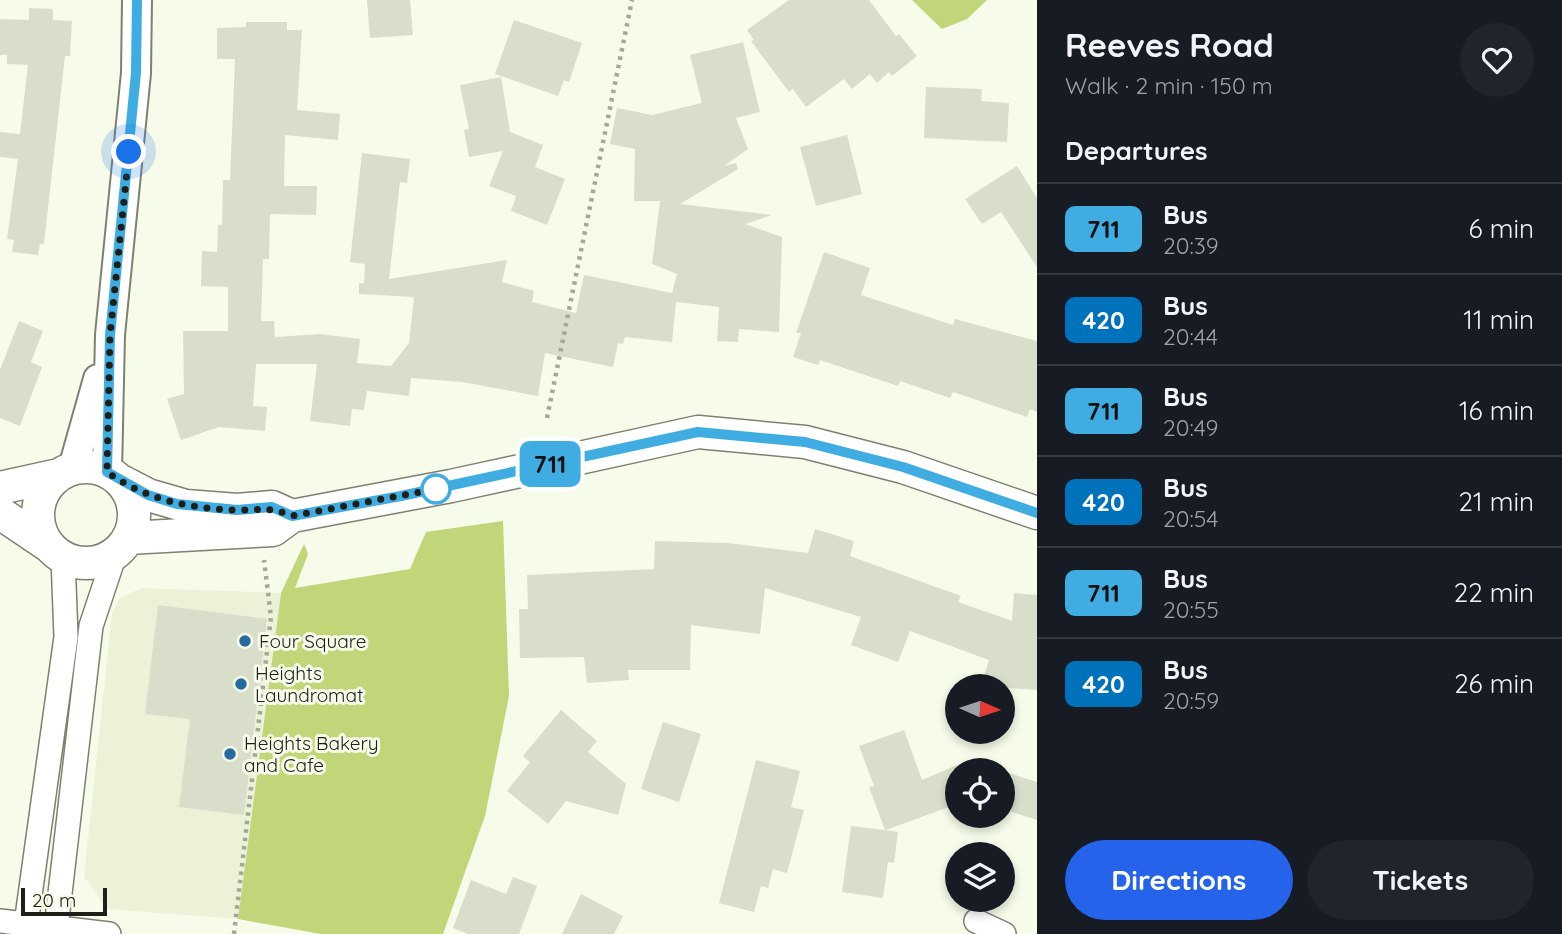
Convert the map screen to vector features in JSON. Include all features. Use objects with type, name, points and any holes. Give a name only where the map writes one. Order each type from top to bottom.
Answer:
[{"type":"main road","points":[[0,513],[56,552],[81,563],[99,562],[122,546],[273,530],[292,516],[439,488],[698,432],[805,442],[903,467],[1037,513]]},
{"type":"main road","points":[[0,488],[91,467],[148,495],[186,506],[237,510],[272,507],[292,516]]},
{"type":"main road","points":[[56,552],[41,532],[40,501],[47,487],[66,472]]},
{"type":"main road","points":[[114,476],[134,509],[122,546]]},
{"type":"street","points":[[114,476],[110,335],[136,73],[137,0]]},
{"type":"street","points":[[66,472],[110,335]]},
{"type":"street","points":[[56,928],[91,626],[122,546]]},
{"type":"street","points":[[26,924],[66,637],[56,552]]},
{"type":"street","points":[[0,921],[109,934]]},
{"type":"street","points":[[976,921],[1004,934]]},
{"type":"path","points":[[547,418],[632,0]]},
{"type":"path","points":[[234,934],[271,617],[264,550]]},
{"type":"shaded area","points":[[141,588],[281,593],[238,919],[107,909],[84,877],[112,614],[119,599]]},
{"type":"green space","points":[[912,0],[987,0],[967,19],[942,29]]},
{"type":"green space","points":[[503,521],[509,696],[485,816],[443,934],[321,934],[238,919],[281,593],[304,544],[308,554],[295,588],[410,569],[426,532]]},
{"type":"building","points":[[367,0],[410,0],[413,35],[370,38]]},
{"type":"building","points":[[789,0],[869,0],[896,36],[899,34],[917,56],[892,76],[889,72],[877,83],[870,74],[852,89],[844,79],[806,107],[793,89],[789,92],[751,41],[754,40],[747,30]]},
{"type":"building","points":[[29,8],[53,9],[53,20],[72,21],[70,56],[65,56],[44,244],[40,244],[38,255],[12,252],[14,240],[7,239],[18,159],[0,157],[0,132],[20,134],[28,65],[7,64],[7,55],[0,55],[0,19],[29,20]]},
{"type":"building","points":[[514,20],[582,43],[569,82],[564,80],[558,96],[495,74]]},
{"type":"building","points":[[246,22],[287,22],[287,30],[302,30],[297,110],[340,114],[338,140],[285,135],[284,186],[317,186],[316,215],[270,214],[269,259],[263,259],[261,321],[274,321],[275,337],[320,334],[360,339],[357,363],[391,366],[409,343],[414,297],[359,294],[359,283],[364,283],[365,264],[350,262],[362,153],[410,159],[407,183],[400,182],[389,279],[507,260],[502,282],[534,291],[532,302],[576,313],[584,275],[672,293],[677,274],[652,264],[660,201],[634,201],[635,149],[610,144],[617,108],[652,115],[702,103],[690,55],[743,42],[760,112],[736,118],[748,149],[724,166],[736,163],[738,169],[680,204],[772,215],[745,224],[782,237],[779,332],[739,329],[738,342],[717,341],[719,307],[676,302],[672,342],[625,337],[623,344],[618,343],[613,367],[545,353],[538,396],[462,382],[411,378],[409,396],[367,391],[364,410],[352,409],[350,426],[310,421],[317,364],[256,364],[253,406],[267,407],[265,431],[219,427],[181,440],[167,399],[184,394],[183,331],[228,331],[228,287],[201,286],[202,251],[217,252],[218,225],[222,225],[223,180],[230,180],[235,59],[217,59],[217,28],[246,27]]},
{"type":"building","points":[[501,77],[510,132],[543,145],[535,167],[565,179],[547,225],[511,211],[516,196],[489,186],[503,151],[469,157],[464,130],[469,129],[460,85]]},
{"type":"building","points":[[926,87],[982,89],[981,101],[1009,103],[1007,142],[924,138]]},
{"type":"building","points":[[847,135],[862,194],[816,206],[800,147]]},
{"type":"building","points":[[1017,166],[1037,198],[1037,267],[1001,212],[982,224],[965,199]]},
{"type":"building","points":[[824,252],[870,268],[861,295],[953,325],[955,319],[1037,341],[1037,412],[1030,409],[1027,417],[953,392],[950,398],[900,381],[898,386],[820,360],[818,365],[793,357],[801,333],[796,333]]},
{"type":"building","points":[[19,321],[43,331],[31,362],[42,367],[20,426],[0,418],[0,370]]},
{"type":"building","points":[[815,529],[854,541],[850,556],[961,596],[958,602],[1012,621],[1014,593],[1037,595],[1037,690],[1015,688],[1015,674],[985,674],[989,660],[910,631],[898,662],[851,645],[861,617],[765,588],[760,634],[691,625],[690,670],[628,670],[629,680],[587,683],[584,657],[520,658],[519,609],[528,609],[527,575],[654,569],[655,541],[728,543],[808,553]]},
{"type":"building","points":[[158,605],[267,619],[244,815],[179,807],[190,719],[145,714]]},
{"type":"building","points":[[561,710],[597,741],[588,752],[626,784],[618,815],[566,801],[548,824],[507,791],[530,762],[523,756]]},
{"type":"building","points":[[663,722],[701,734],[679,802],[641,789]]},
{"type":"building","points":[[904,730],[922,780],[945,770],[945,808],[886,830],[898,832],[894,863],[888,862],[883,898],[842,892],[851,826],[885,830],[869,787],[874,786],[859,746]]},
{"type":"building","points":[[756,760],[800,771],[791,807],[804,810],[787,873],[773,869],[768,888],[761,886],[754,912],[719,903]]},
{"type":"building","points":[[1015,775],[1037,782],[1037,820],[1015,813]]},
{"type":"building","points":[[513,877],[537,886],[519,934],[468,934],[453,928],[471,880],[506,894]]},
{"type":"building","points":[[581,894],[623,916],[614,934],[562,934]]},
{"type":"bus line","name":"711","points":[[137,0],[136,73],[110,335],[107,472],[121,481],[148,495],[186,506],[237,510],[272,507],[292,516],[401,496],[698,432],[805,442],[903,467],[1037,513]]},
{"type":"place","name":"Four Square","points":[[245,641]]},
{"type":"place","name":"Heights Laundromat","points":[[241,684]]},
{"type":"place","name":"Heights Bakery and Cafe","points":[[230,754]]},
{"type":"route","points":[[129,152],[110,335],[107,472],[148,495],[177,504],[237,510],[272,507],[292,516],[436,489]]}]
